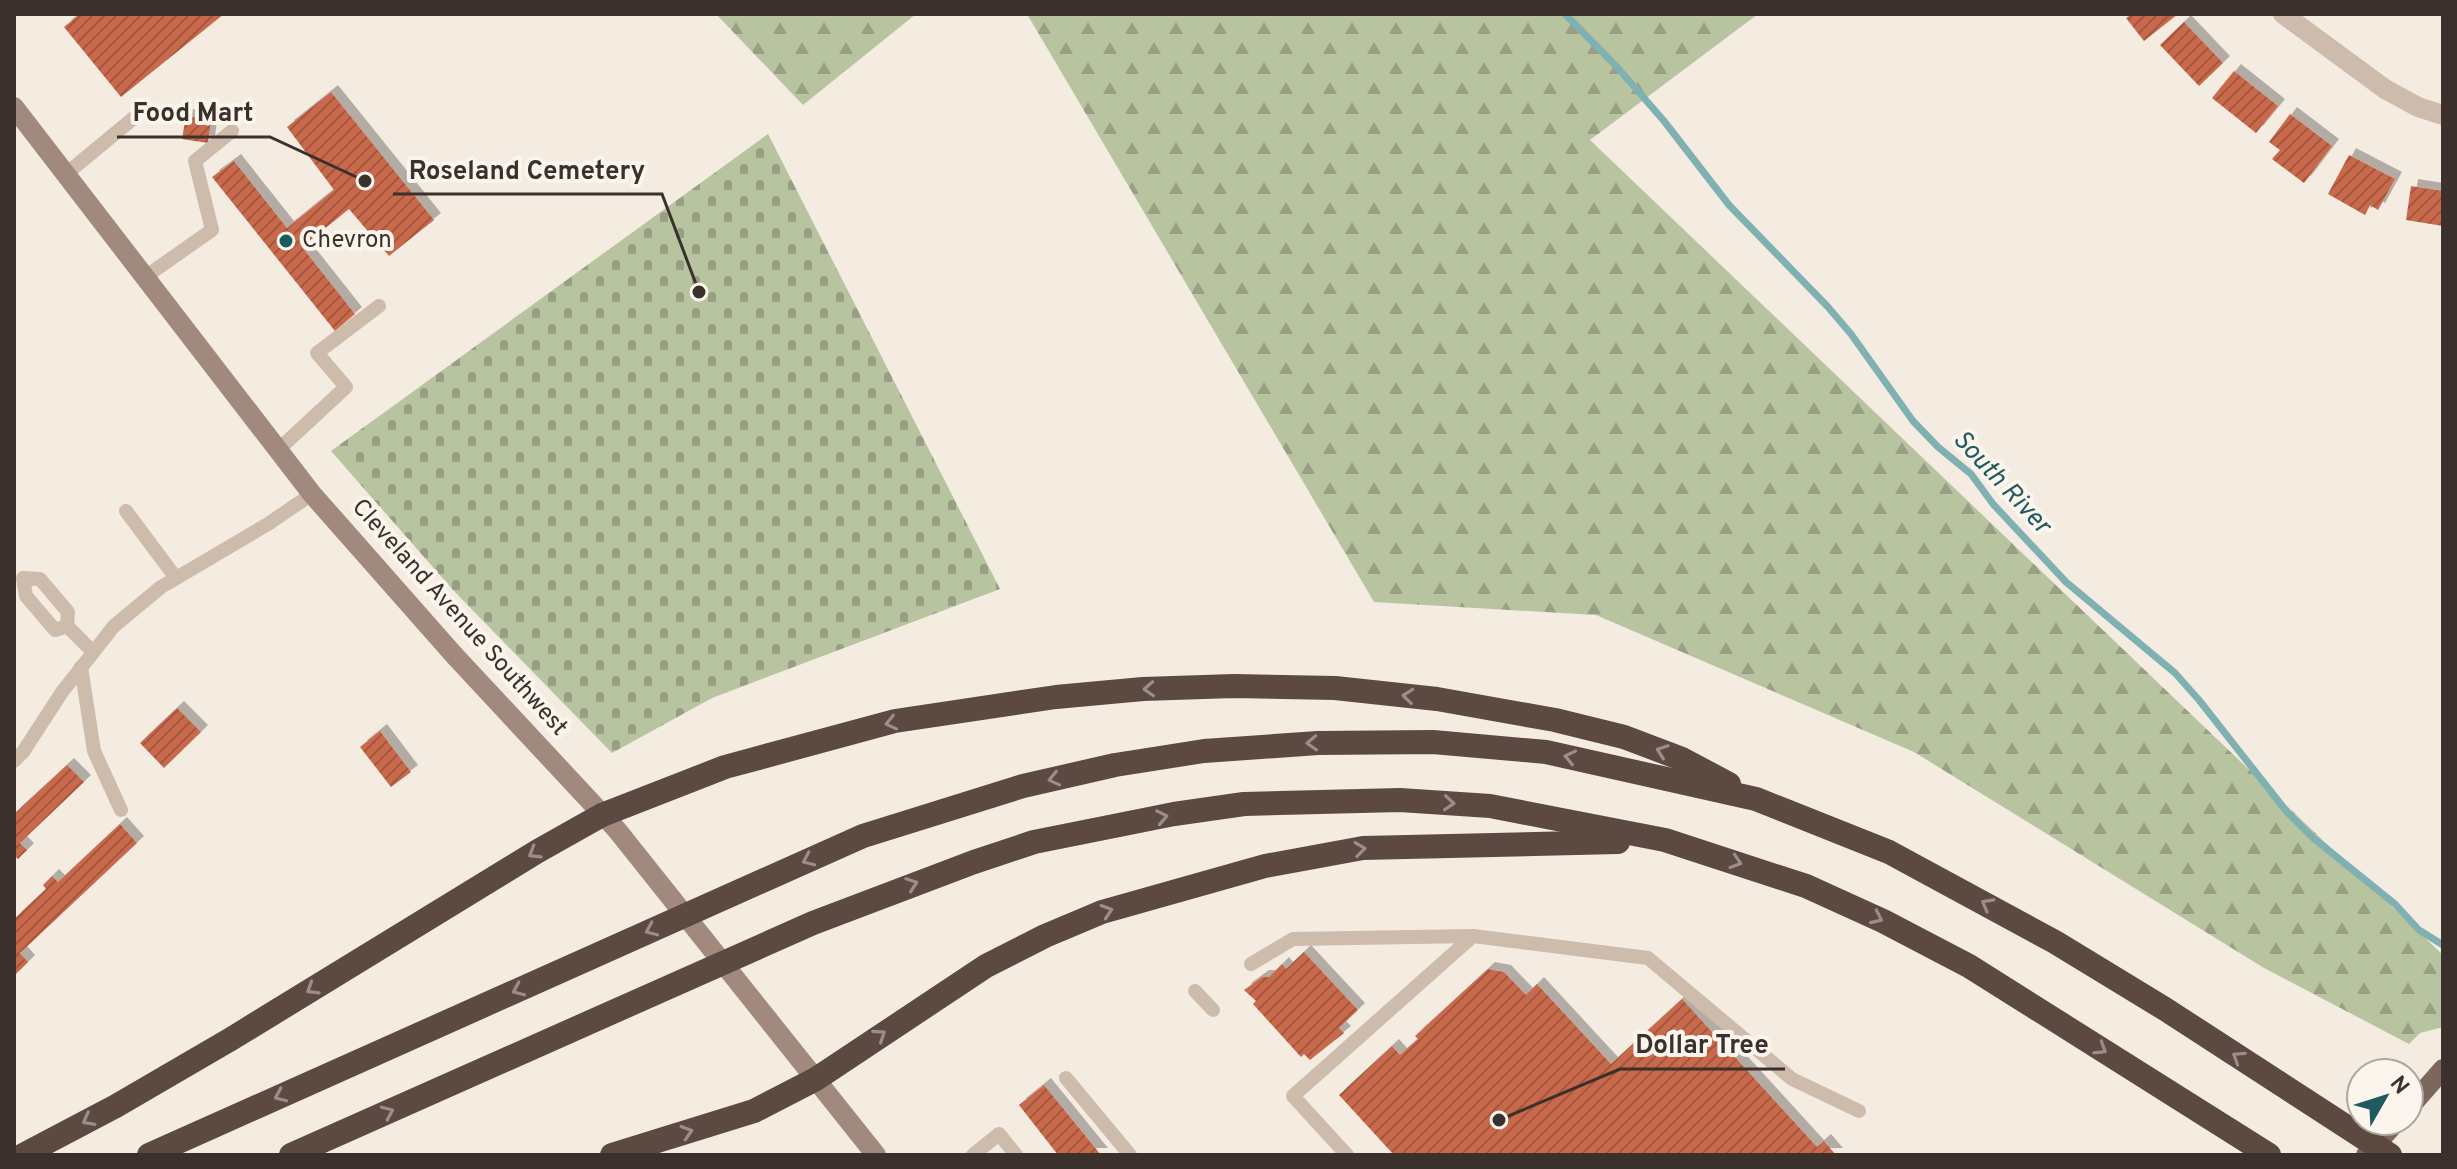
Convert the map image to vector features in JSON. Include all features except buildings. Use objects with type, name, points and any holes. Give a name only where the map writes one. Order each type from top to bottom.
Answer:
[{"type":"highway","points":[[23,1155],[116,1106],[602,815],[725,767],[895,721],[1056,697],[1143,689],[1234,686],[1335,688],[1423,697],[1555,720],[1624,737],[1682,759],[1756,799],[1889,852],[1984,902],[2153,1002],[2390,1155]]},
{"type":"highway","points":[[149,1155],[863,836],[1023,786],[1115,765],[1219,750],[1318,743],[1433,742],[1546,752],[1756,799]]},
{"type":"highway","points":[[291,1155],[813,923],[1034,842],[1174,814],[1244,804],[1400,800],[1490,806],[1665,840],[1806,886],[1883,921],[1969,966],[2265,1152]]},
{"type":"highway","points":[[612,1155],[754,1111],[816,1079],[986,966],[1102,912],[1148,898],[1265,866],[1363,848],[1665,840]]},
{"type":"main road","name":"Cleveland Avenue Southwest","points":[[14,107],[312,494],[454,655],[617,830],[876,1155]]},
{"type":"main road","points":[[2425,1090],[2443,1069]]},
{"type":"main road","points":[[2366,1155],[2382,1137]]},
{"type":"street","points":[[2283,14],[2385,89],[2418,107],[2443,115]]},
{"type":"lane","points":[[66,174],[135,117]]},
{"type":"lane","points":[[145,277],[212,230],[195,161],[232,131]]},
{"type":"lane","points":[[278,450],[346,387],[317,353],[379,306]]},
{"type":"lane","points":[[14,761],[62,692],[114,626],[161,587],[268,524],[312,494]]},
{"type":"lane","points":[[126,511],[176,578]]},
{"type":"lane","points":[[67,626],[93,652]]},
{"type":"lane","points":[[81,667],[94,751],[121,810]]},
{"type":"lane","points":[[1251,964],[1293,939],[1473,936],[1648,958],[1792,1079],[1859,1111]]},
{"type":"lane","points":[[1347,1155],[1289,1091],[1473,936]]},
{"type":"lane","points":[[1195,991],[1213,1010]]},
{"type":"lane","points":[[1066,1078],[1130,1155]]},
{"type":"lane","points":[[973,1155],[999,1134],[1016,1155]]},
{"type":"green space","points":[[716,14],[916,14],[803,105]]},
{"type":"green space","points":[[1027,14],[1758,14],[1590,140],[2443,955],[2443,1027],[2420,1033],[2409,1044],[2264,968],[1914,752],[1596,615],[1374,602]]},
{"type":"green space","points":[[768,134],[1000,589],[712,698],[612,753],[453,590],[331,451]]},
{"type":"waterway","name":"South River","points":[[1565,14],[1664,121],[1729,205],[1828,307],[1913,421],[1971,474],[1993,504],[2066,582],[2175,673],[2287,812],[2312,837],[2395,904],[2419,930],[2443,945]]},
{"type":"place","name":"Food Mart","points":[[365,181]]},
{"type":"place","name":"Chevron","points":[[286,241]]},
{"type":"place","name":"Roseland Cemetery","points":[[699,292]]},
{"type":"place","name":"Dollar Tree","points":[[1499,1120]]}]
